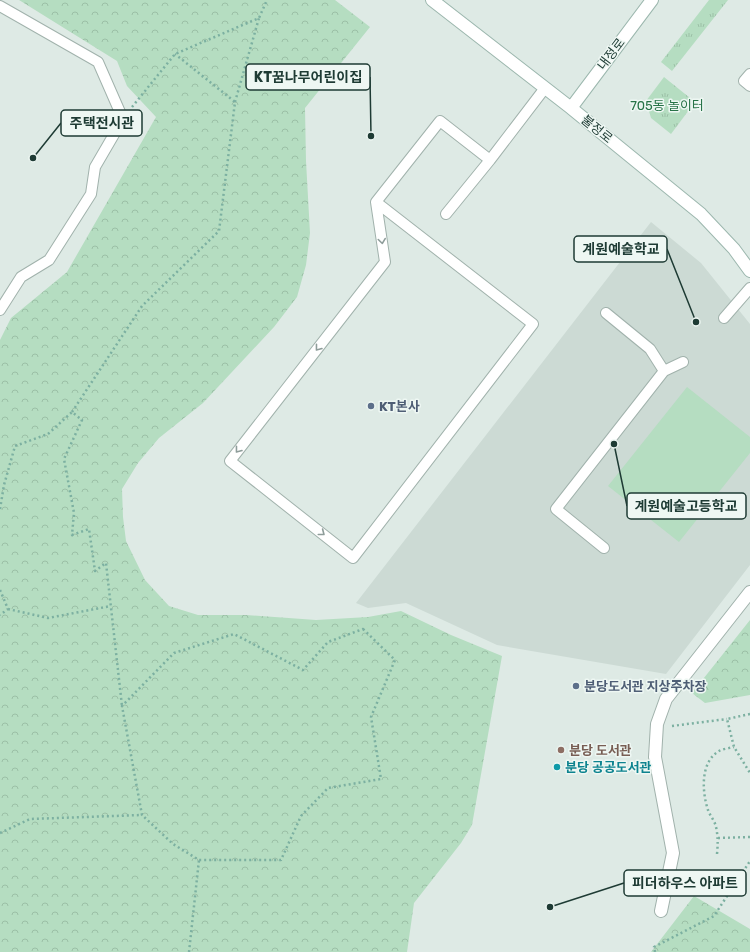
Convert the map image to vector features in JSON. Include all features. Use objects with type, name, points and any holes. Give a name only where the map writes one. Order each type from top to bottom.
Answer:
[{"type":"street","name":"불정로","points":[[432,0],[571,108],[701,214],[734,249],[750,271]]},
{"type":"street","name":"내정로","points":[[571,108],[652,0]]},
{"type":"street","points":[[661,912],[673,854],[666,788],[655,757],[657,724],[666,699],[750,592]]},
{"type":"lane","points":[[0,6],[98,62],[123,119],[95,167],[91,194],[49,260],[21,277],[0,310]]},
{"type":"lane","points":[[750,74],[744,81],[750,86]]},
{"type":"lane","points":[[446,214],[490,160],[545,88]]},
{"type":"lane","points":[[376,202],[533,324],[353,558],[230,461],[385,262],[376,202],[440,121],[490,160]]},
{"type":"lane","points":[[724,318],[750,288]]},
{"type":"lane","points":[[606,313],[650,349],[664,371]]},
{"type":"lane","points":[[604,548],[556,509],[664,371],[683,362]]},
{"type":"path","points":[[0,509],[4,485],[15,446],[48,434],[72,412],[142,306],[219,231],[235,102],[259,18],[267,0]]},
{"type":"path","points":[[123,119],[175,54],[259,18]]},
{"type":"path","points":[[175,54],[235,102]]},
{"type":"path","points":[[72,412],[82,420],[64,459],[74,513],[72,535],[89,529],[95,571],[106,563],[122,706],[142,815],[173,844],[199,860],[281,860],[300,816],[328,788],[381,779],[371,717],[395,660],[363,629],[328,642],[302,670],[234,634],[174,654],[122,706]]},
{"type":"path","points":[[0,590],[8,609]]},
{"type":"path","points":[[0,615],[8,609],[48,618],[111,606]]},
{"type":"path","points":[[672,726],[727,719],[750,714]]},
{"type":"path","points":[[727,719],[734,747],[750,773]]},
{"type":"path","points":[[717,854],[718,838],[716,824],[708,811],[704,795],[705,770],[709,761],[720,750],[734,747]]},
{"type":"path","points":[[0,833],[30,819],[142,815]]},
{"type":"path","points":[[718,838],[750,837]]},
{"type":"path","points":[[189,952],[199,860]]},
{"type":"path","points":[[655,952],[654,947],[714,916],[750,861]]},
{"type":"shaded area","points":[[651,222],[701,263],[750,324],[750,565],[666,674],[497,645],[406,603],[368,608],[356,603]]},
{"type":"green space","points":[[19,0],[335,0],[370,27],[305,108],[310,233],[306,265],[297,297],[274,327],[203,403],[159,438],[138,463],[122,489],[123,517],[126,541],[145,580],[169,606],[198,615],[246,615],[316,620],[368,617],[401,611],[451,635],[502,656],[472,825],[461,843],[414,903],[407,952],[0,952],[0,340],[11,318],[67,272],[156,117],[127,86],[117,61]]},
{"type":"green space","points":[[709,0],[728,0],[672,71],[661,62]]},
{"type":"green space","name":"705동 놀이터","points":[[664,77],[695,102],[671,134],[651,118],[646,101]]},
{"type":"green space","points":[[687,387],[750,437],[750,453],[679,542],[608,486]]},
{"type":"green space","points":[[750,620],[750,695],[705,703],[692,693]]},
{"type":"green space","points":[[694,896],[750,929],[750,952],[651,952]]},
{"type":"place","name":"KT꿈나무어린이집","points":[[371,136]]},
{"type":"place","name":"주택전시관","points":[[33,158]]},
{"type":"place","name":"계원예술학교","points":[[696,322]]},
{"type":"place","name":"KT본사","points":[[371,406]]},
{"type":"place","name":"계원예술고등학교","points":[[614,444]]},
{"type":"place","name":"분당도서관 지상주차장","points":[[576,686]]},
{"type":"place","name":"분당 도서관","points":[[561,750]]},
{"type":"place","name":"분당 공공도서관","points":[[557,767]]},
{"type":"place","name":"피더하우스 아파트","points":[[550,907]]}]
